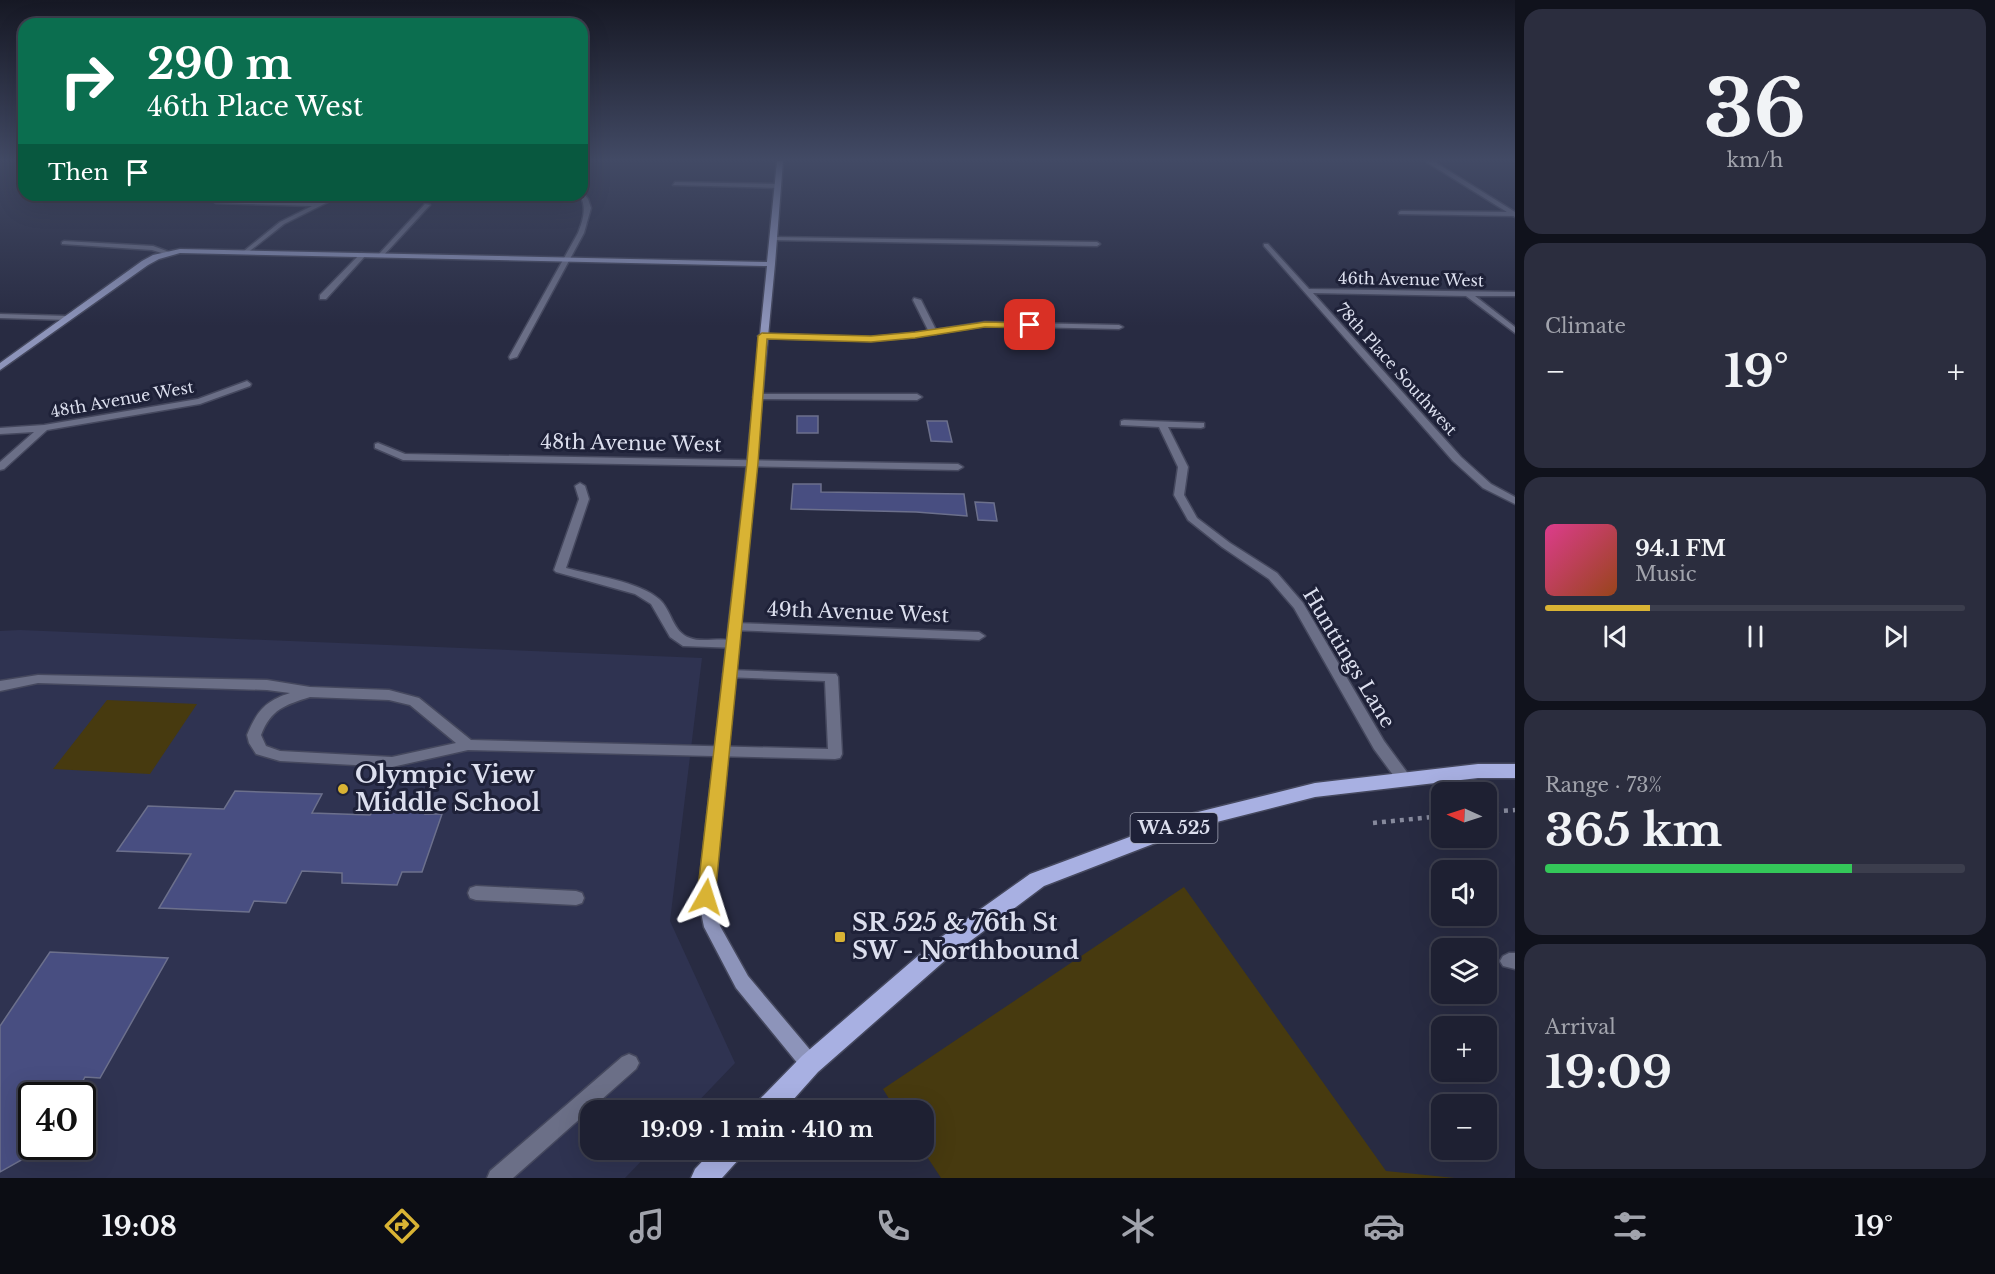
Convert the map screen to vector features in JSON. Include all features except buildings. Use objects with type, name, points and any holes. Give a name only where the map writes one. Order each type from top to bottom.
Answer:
[{"type":"main road","name":"WA 525","points":[[776,1100],[810,1064],[941,950],[1037,880],[1194,820],[1315,790],[1478,771],[1515,771]]},
{"type":"main road","points":[[704,1178],[721,1160]]},
{"type":"street","points":[[246,252],[282,223],[296,216]]},
{"type":"street","points":[[381,255],[417,216]]},
{"type":"street","points":[[513,357],[567,258],[587,216]]},
{"type":"street","points":[[775,216],[734,645],[706,897],[712,927],[742,982],[810,1064]]},
{"type":"street","points":[[773,239],[1097,244]]},
{"type":"street","points":[[64,243],[153,248],[168,253]]},
{"type":"street","name":"78th Place Southwest","points":[[1266,245],[1457,459],[1487,486],[1515,501]]},
{"type":"street","points":[[0,368],[145,263],[168,253],[190,250],[771,264]]},
{"type":"street","points":[[323,297],[363,255]]},
{"type":"street","name":"46th Avenue West","points":[[1307,291],[1515,294]]},
{"type":"street","points":[[1467,293],[1515,331]]},
{"type":"street","points":[[917,300],[933,332]]},
{"type":"street","points":[[0,316],[67,318]]},
{"type":"street","points":[[762,336],[871,339],[985,324],[1119,327]]},
{"type":"street","name":"48th Avenue West","points":[[0,431],[44,428],[200,401],[247,384]]},
{"type":"street","points":[[758,397],[917,397]]},
{"type":"street","points":[[1124,423],[1201,425]]},
{"type":"street","name":"Hunttings Lane","points":[[1162,424],[1183,467],[1179,495],[1193,520],[1273,576],[1299,606],[1379,745],[1404,779]]},
{"type":"street","points":[[0,467],[44,428]]},
{"type":"street","name":"48th Avenue West","points":[[378,446],[403,457],[958,467]]},
{"type":"street","points":[[580,486],[584,499],[560,570],[639,591],[656,602],[674,634],[688,643],[734,645]]},
{"type":"street","name":"49th Avenue West","points":[[735,627],[979,636]]},
{"type":"street","points":[[310,692],[281,701],[264,714],[254,735],[255,742],[261,750],[280,756],[392,762],[468,745],[835,754],[831,676],[730,674]]},
{"type":"street","points":[[0,686],[38,679],[267,685],[310,692],[388,695],[414,701],[468,745]]},
{"type":"street","points":[[476,893],[576,898]]},
{"type":"street","points":[[497,1178],[629,1063]]},
{"type":"path","points":[[1497,811],[1515,810]]},
{"type":"path","points":[[1373,823],[1431,817]]},
{"type":"shaded area","name":"Olympic View Middle School","points":[[0,631],[702,658],[670,921],[735,1063],[700,1100],[580,1100],[580,1160],[642,1160],[625,1178],[0,1178]]},
{"type":"shaded area","points":[[107,700],[197,704],[150,774],[53,769]]},
{"type":"shaded area","points":[[1184,887],[1386,1171],[1455,1178],[941,1178],[929,1160],[934,1160],[934,1100],[890,1100],[883,1089]]},
{"type":"place","name":"Olympic View Middle School","points":[[343,789]]},
{"type":"place","name":"SR 525 & 76th St SW - Northbound","points":[[840,937]]},
{"type":"route","points":[[706,897],[734,645],[762,336],[871,339],[985,324],[1030,325]]}]
